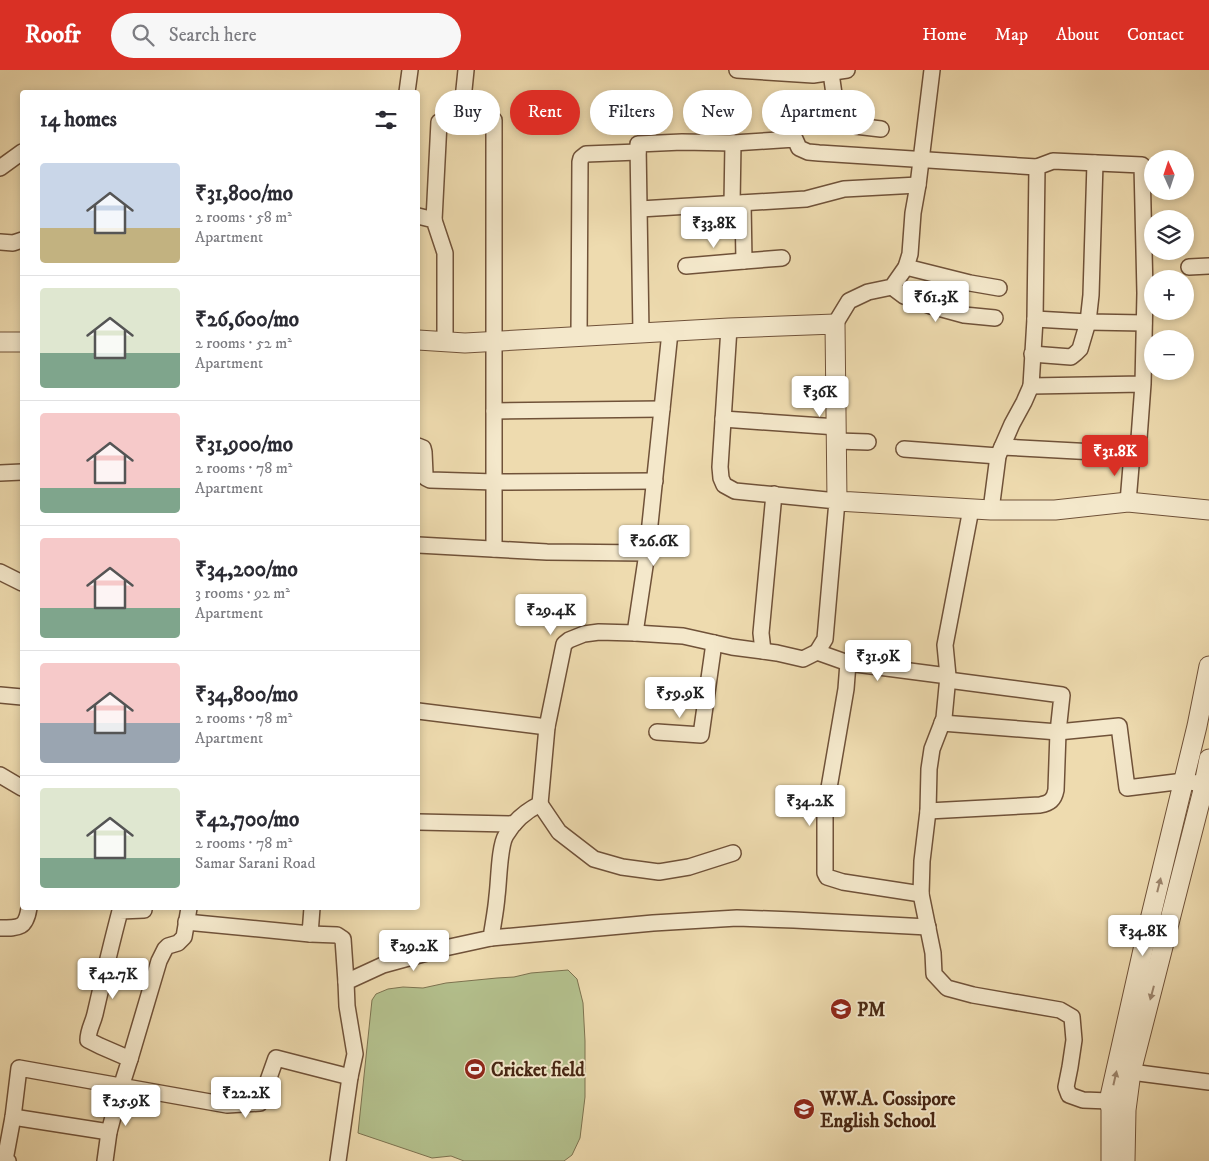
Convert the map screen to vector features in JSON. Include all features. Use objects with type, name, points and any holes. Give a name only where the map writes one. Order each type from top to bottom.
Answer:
[{"type":"street","points":[[408,90],[410,70]]},
{"type":"street","points":[[466,70],[461,119],[494,120],[494,549]]},
{"type":"street","points":[[737,70],[813,76],[847,70]]},
{"type":"street","points":[[733,853],[689,867],[660,872],[622,867],[594,859],[559,832],[540,804],[547,727],[564,644],[584,634],[599,632],[635,633],[683,636],[803,659],[818,652],[825,639],[837,500],[835,324],[849,301],[868,292],[892,287],[906,267],[910,254],[932,70]]},
{"type":"street","points":[[831,73],[840,117],[855,126],[881,129]]},
{"type":"street","points":[[438,135],[434,220],[445,253],[445,342]]},
{"type":"street","points":[[641,334],[638,144],[682,142],[733,143],[794,139],[799,148],[808,152],[1036,167],[1053,161],[1142,165],[1145,293],[1143,384],[1138,452],[1132,454],[904,449]]},
{"type":"street","points":[[733,143],[744,261]]},
{"type":"street","points":[[579,337],[581,158],[586,154],[638,152]]},
{"type":"street","points":[[0,168],[20,153]]},
{"type":"street","points":[[1032,354],[1070,357],[1080,349],[1088,322],[1091,295],[1095,163]]},
{"type":"street","points":[[991,510],[1000,452],[1031,386],[1035,319],[1036,167]]},
{"type":"street","points":[[640,209],[806,199],[844,189],[918,185]]},
{"type":"street","points":[[420,216],[434,220]]},
{"type":"street","points":[[0,242],[14,243],[20,241]]},
{"type":"street","points":[[686,266],[782,258]]},
{"type":"street","points":[[1188,266],[1209,266]]},
{"type":"street","points":[[906,267],[998,288]]},
{"type":"street","points":[[892,287],[904,296],[931,306],[964,315],[995,318]]},
{"type":"street","points":[[1035,319],[1144,323]]},
{"type":"street","points":[[420,340],[465,343],[835,324]]},
{"type":"street","points":[[729,328],[720,467],[724,485],[735,491],[991,510],[1055,510],[1128,502],[1209,510]]},
{"type":"street","points":[[635,633],[648,554],[670,332]]},
{"type":"street","points":[[0,342],[20,342]]},
{"type":"street","points":[[1031,386],[1143,384]]},
{"type":"street","points":[[494,411],[662,409]]},
{"type":"street","points":[[723,420],[837,434],[868,442]]},
{"type":"street","points":[[420,447],[423,448],[424,452],[426,478],[430,480],[494,482],[655,481]]},
{"type":"street","points":[[1128,502],[1132,454]]},
{"type":"street","points":[[0,473],[20,472]]},
{"type":"street","points":[[763,651],[761,633],[774,494]]},
{"type":"street","points":[[971,509],[945,645],[948,678],[944,718],[932,749],[929,770],[928,811],[922,861],[921,894],[933,953],[934,974],[947,988],[973,995],[1060,1010],[1072,1017],[1074,1040],[1066,1087],[1069,1095],[1083,1100],[1118,1103]]},
{"type":"street","points":[[420,544],[547,552],[648,554]]},
{"type":"street","points":[[0,572],[20,581]]},
{"type":"street","points":[[657,732],[702,736],[714,643]]},
{"type":"street","points":[[818,652],[848,663],[1062,695],[1058,732],[1056,790],[1051,802],[1040,805],[928,811]]},
{"type":"street","points":[[848,663],[846,689],[825,811],[825,873],[827,877],[843,882],[921,894]]},
{"type":"street","points":[[1125,1161],[1118,1103],[1147,932],[1197,726],[1209,666]]},
{"type":"street","points":[[0,695],[20,697]]},
{"type":"street","points":[[420,711],[547,727]]},
{"type":"street","points":[[942,723],[1058,732],[1119,726],[1127,788],[1184,781],[1206,785]]},
{"type":"street","points":[[1111,1161],[1111,1109],[1118,1103],[1131,1072],[1206,785],[1209,759]]},
{"type":"street","points":[[0,775],[20,787]]},
{"type":"street","points":[[491,938],[504,837],[528,810],[540,804]]},
{"type":"street","points":[[420,822],[514,824]]},
{"type":"street","points":[[0,928],[19,927],[25,923],[29,910]]},
{"type":"street","points":[[130,1059],[88,1040],[88,1034],[120,911],[144,910]]},
{"type":"street","points":[[310,934],[312,910]]},
{"type":"street","points":[[104,1161],[120,1087],[159,960],[168,946],[182,940],[184,937],[188,915],[310,934],[337,935],[343,939],[347,1006],[355,1054],[338,1161]]},
{"type":"street","points":[[346,982],[383,965],[491,938],[653,923],[737,918],[928,927]]},
{"type":"street","points":[[8,1161],[5,1160],[19,1068],[227,1105],[260,1104],[276,1058],[350,1077]]},
{"type":"street","points":[[1131,1072],[1209,1082]]},
{"type":"street","points":[[13,1117],[109,1132]]},
{"type":"green space","name":"Cricket field","points":[[568,970],[577,979],[583,1003],[585,1041],[585,1097],[580,1138],[572,1155],[564,1161],[464,1161],[451,1156],[432,1158],[358,1133],[372,1000],[376,994],[388,989],[403,987],[423,988],[446,983]]},
{"type":"place","name":"PM","points":[[841,1009]]},
{"type":"place","name":"Cricket field","points":[[475,1069]]},
{"type":"place","name":"W.W.A. Cossipore English School","points":[[804,1109]]}]
